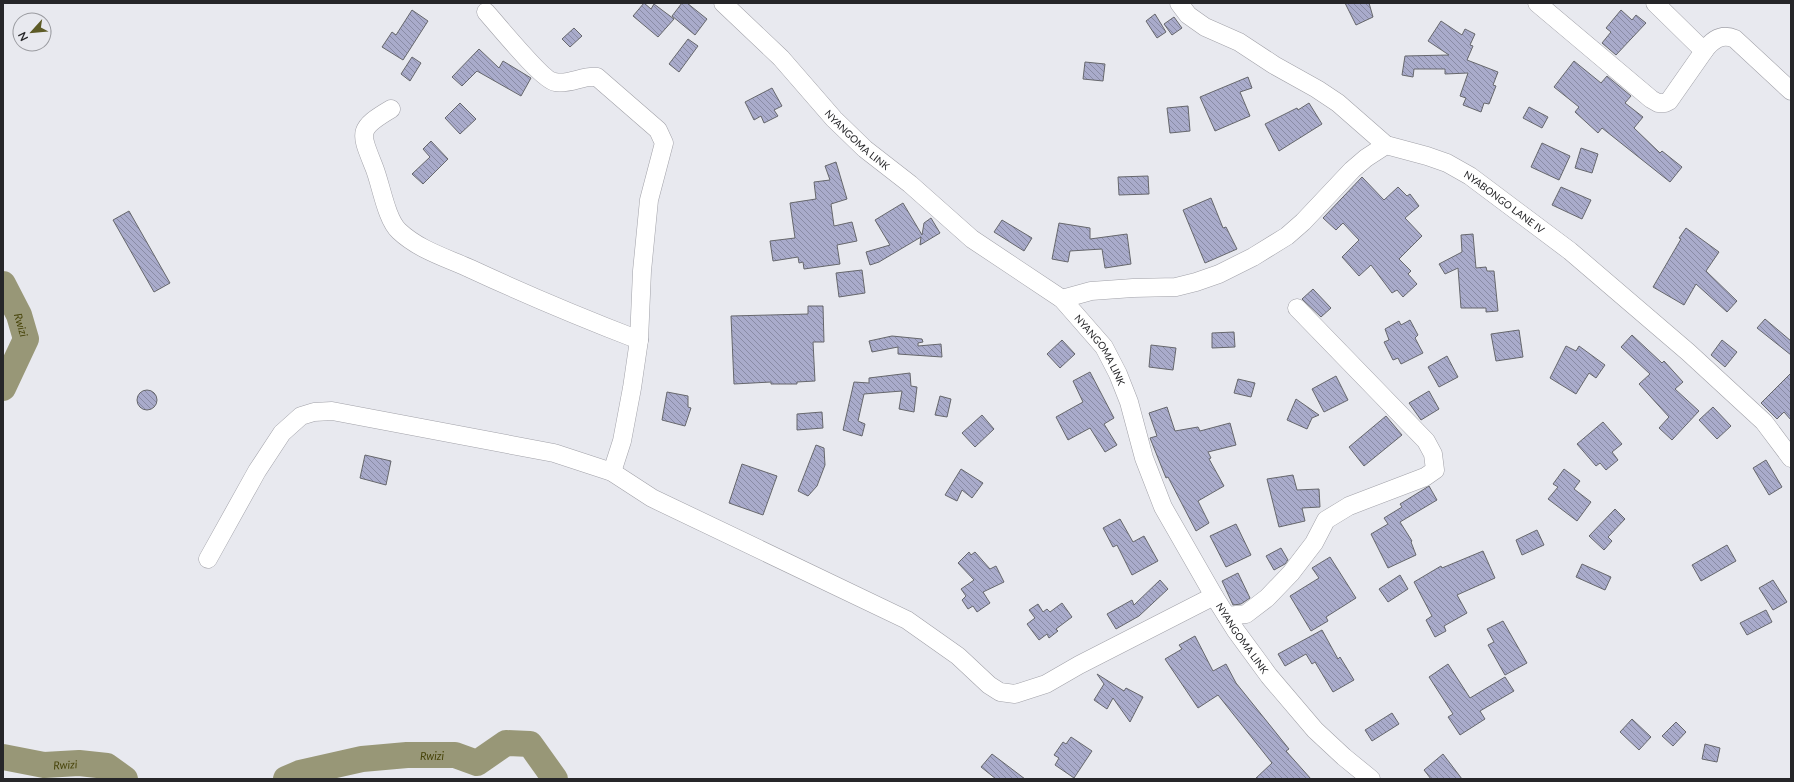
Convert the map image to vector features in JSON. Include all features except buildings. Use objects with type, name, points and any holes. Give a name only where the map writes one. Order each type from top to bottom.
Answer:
[{"type":"street","name":"NYANGOMA LINK","points":[[723,3],[781,58],[834,119],[865,149],[910,184],[972,239],[1062,299],[1104,347],[1118,374],[1128,402],[1144,458],[1163,507],[1214,596],[1236,631],[1269,676],[1315,730],[1344,757],[1371,779]]},
{"type":"street","name":"NYABONGO LANE IV","points":[[1179,3],[1188,15],[1205,27],[1239,42],[1274,65],[1317,89],[1338,103],[1386,145],[1447,163],[1470,176],[1570,251],[1688,352],[1764,422],[1791,458]]},
{"type":"street","points":[[1537,3],[1632,84],[1658,103],[1665,103],[1669,101],[1712,41],[1728,36],[1735,39],[1791,91]]},
{"type":"street","points":[[1655,3],[1704,51]]},
{"type":"street","points":[[486,12],[540,72],[553,82],[565,83],[588,76],[597,77],[652,125],[662,136],[664,143],[649,200],[642,271],[639,340],[622,441],[612,472]]},
{"type":"street","points":[[391,109],[369,123],[364,129],[365,145],[379,178],[387,210],[398,231],[420,247],[554,307],[639,340]]},
{"type":"street","points":[[1062,299],[1090,291],[1176,287],[1219,274],[1253,257],[1287,236],[1303,222],[1352,170],[1366,158],[1386,145]]},
{"type":"street","points":[[1227,616],[1246,614],[1267,598],[1291,573],[1314,542],[1326,520],[1349,506],[1426,477],[1435,470],[1433,454],[1426,441],[1297,308]]},
{"type":"street","points":[[208,559],[257,471],[282,433],[301,416],[314,412],[332,411],[554,453],[612,472],[652,498],[907,620],[958,656],[989,685],[1000,692],[1015,694],[1046,684],[1079,665],[1214,596]]},
{"type":"waterway","name":"Rwizi","points":[[3,284],[19,315],[26,339],[3,388]]},
{"type":"waterway","name":"Rwizi","points":[[286,779],[300,773],[362,759],[407,755],[455,755],[477,763],[506,743],[530,744],[555,779]]},
{"type":"waterway","name":"Rwizi","points":[[3,757],[44,765],[79,763],[107,766],[125,779]]}]
